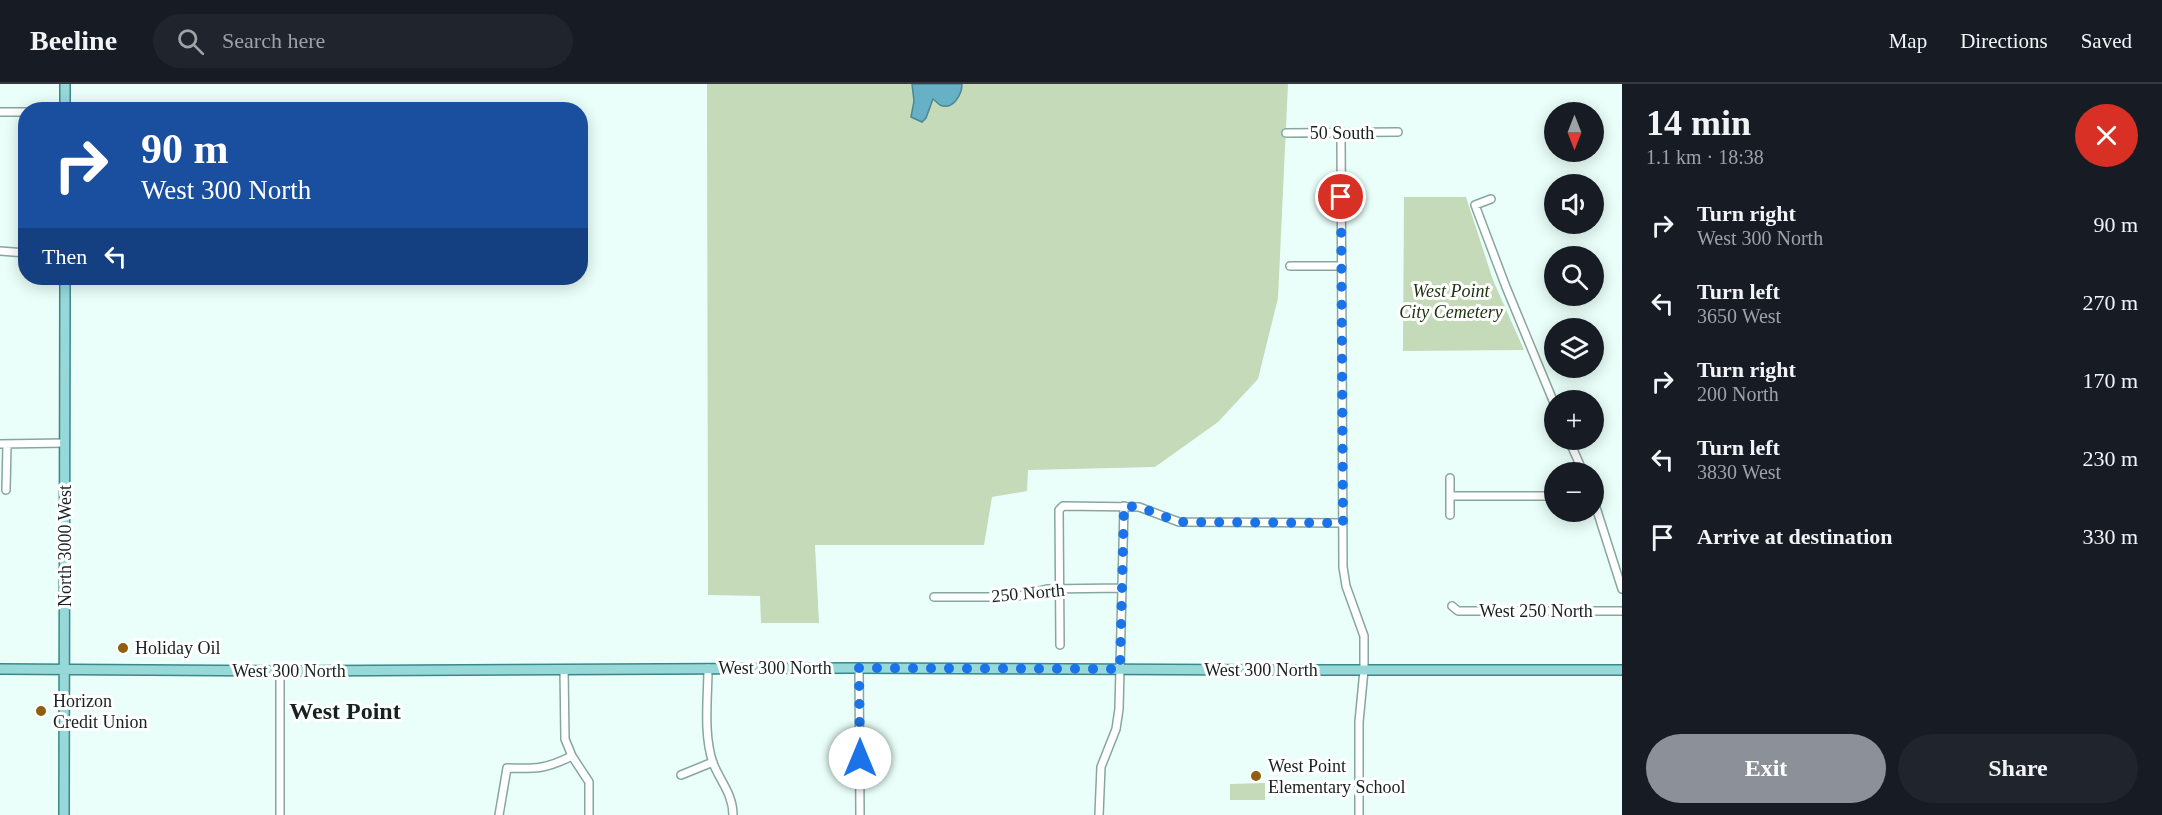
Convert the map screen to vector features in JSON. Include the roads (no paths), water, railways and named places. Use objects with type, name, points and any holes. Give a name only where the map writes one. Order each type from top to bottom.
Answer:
[{"type":"main road","points":[[65,84],[65,102]]},
{"type":"main road","name":"North 3000 West","points":[[64,815],[65,285]]},
{"type":"main road","name":"West 300 North","points":[[0,669],[280,671],[708,668],[1622,670]]},
{"type":"street","points":[[0,112],[18,112]]},
{"type":"street","name":"50 South","points":[[1286,133],[1398,132]]},
{"type":"street","points":[[1341,133],[1344,578],[1348,595],[1363,628],[1364,670],[1359,722],[1359,815]]},
{"type":"street","points":[[1491,199],[1475,206],[1549,390]]},
{"type":"street","points":[[0,251],[18,252]]},
{"type":"street","points":[[1290,266],[1342,266]]},
{"type":"street","points":[[6,490],[3,444],[65,443]]},
{"type":"street","points":[[1450,478],[1450,515]]},
{"type":"street","points":[[1450,496],[1544,496]]},
{"type":"street","points":[[1099,815],[1100,778],[1118,718],[1124,506]]},
{"type":"street","points":[[1060,645],[1060,508],[1139,507],[1179,522],[1343,523]]},
{"type":"street","points":[[1601,522],[1622,589]]},
{"type":"street","name":"250 North","points":[[934,597],[1015,597],[1047,589],[1122,588]]},
{"type":"street","name":"West 250 North","points":[[1452,606],[1458,611],[1622,611]]},
{"type":"street","points":[[708,668],[708,735],[713,762],[727,789],[733,805],[733,815]]},
{"type":"street","points":[[859,668],[860,815]]},
{"type":"street","points":[[564,669],[565,739],[572,756],[589,782],[589,815]]},
{"type":"street","points":[[280,671],[280,815]]},
{"type":"street","points":[[499,815],[507,768],[538,769],[553,766],[572,756]]},
{"type":"street","points":[[681,776],[713,762]]},
{"type":"water","points":[[912,84],[962,84],[953,104],[940,105],[933,99],[926,118],[922,122],[911,117],[914,101]]},
{"type":"place","name":"Holiday Oil","points":[[123,648]]},
{"type":"place","name":"Horizon Credit Union","points":[[41,711]]},
{"type":"place","name":"West Point Elementary School","points":[[1256,776]]},
{"type":"district","name":"West Point","points":[[345,711]]},
{"type":"park label","name":"West Point City Cemetery","points":[[1451,301]]}]
